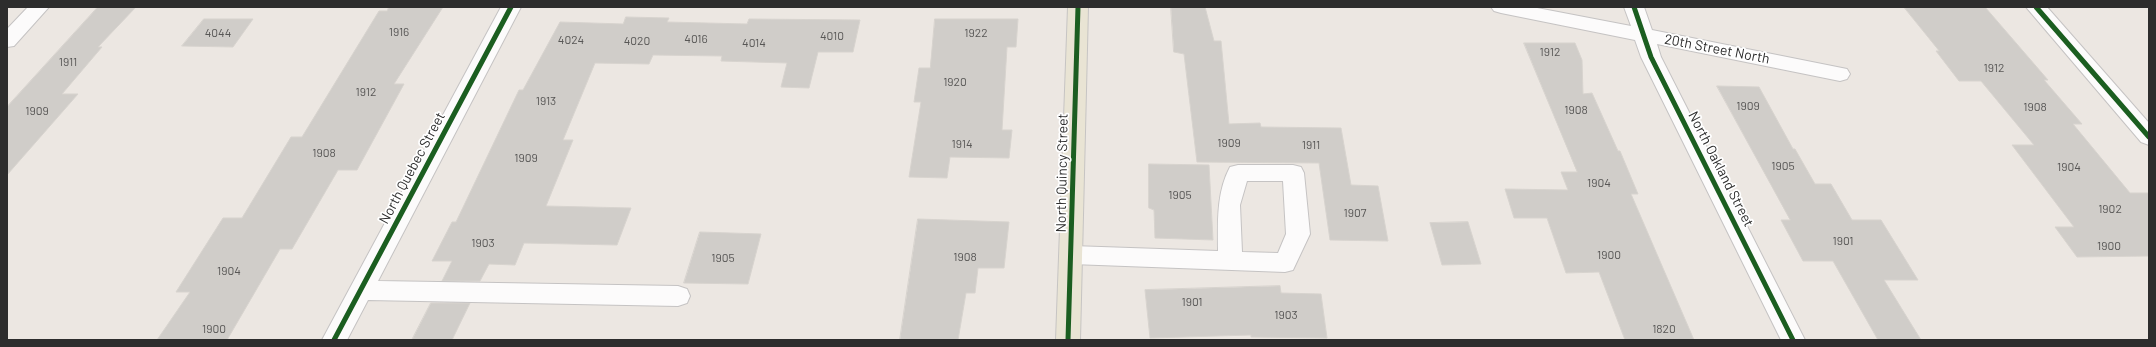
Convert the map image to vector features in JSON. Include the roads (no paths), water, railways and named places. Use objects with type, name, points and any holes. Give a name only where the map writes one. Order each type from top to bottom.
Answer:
[{"type":"main road","name":"North Quincy Street","points":[[1068,340],[1072,255],[1078,7]]},
{"type":"street","points":[[7,41],[39,7]]},
{"type":"street","name":"North Quebec Street","points":[[334,340],[511,7]]},
{"type":"street","name":"20th Street North","points":[[1501,7],[1644,34],[1840,74]]},
{"type":"street","name":"North Oakland Street","points":[[1634,7],[1652,57],[1793,340]]},
{"type":"street","points":[[2036,7],[2149,137]]},
{"type":"street","points":[[1072,255],[1230,262],[1285,264],[1298,234],[1293,173],[1238,173],[1229,205],[1230,262]]},
{"type":"street","points":[[361,290],[678,296]]}]
